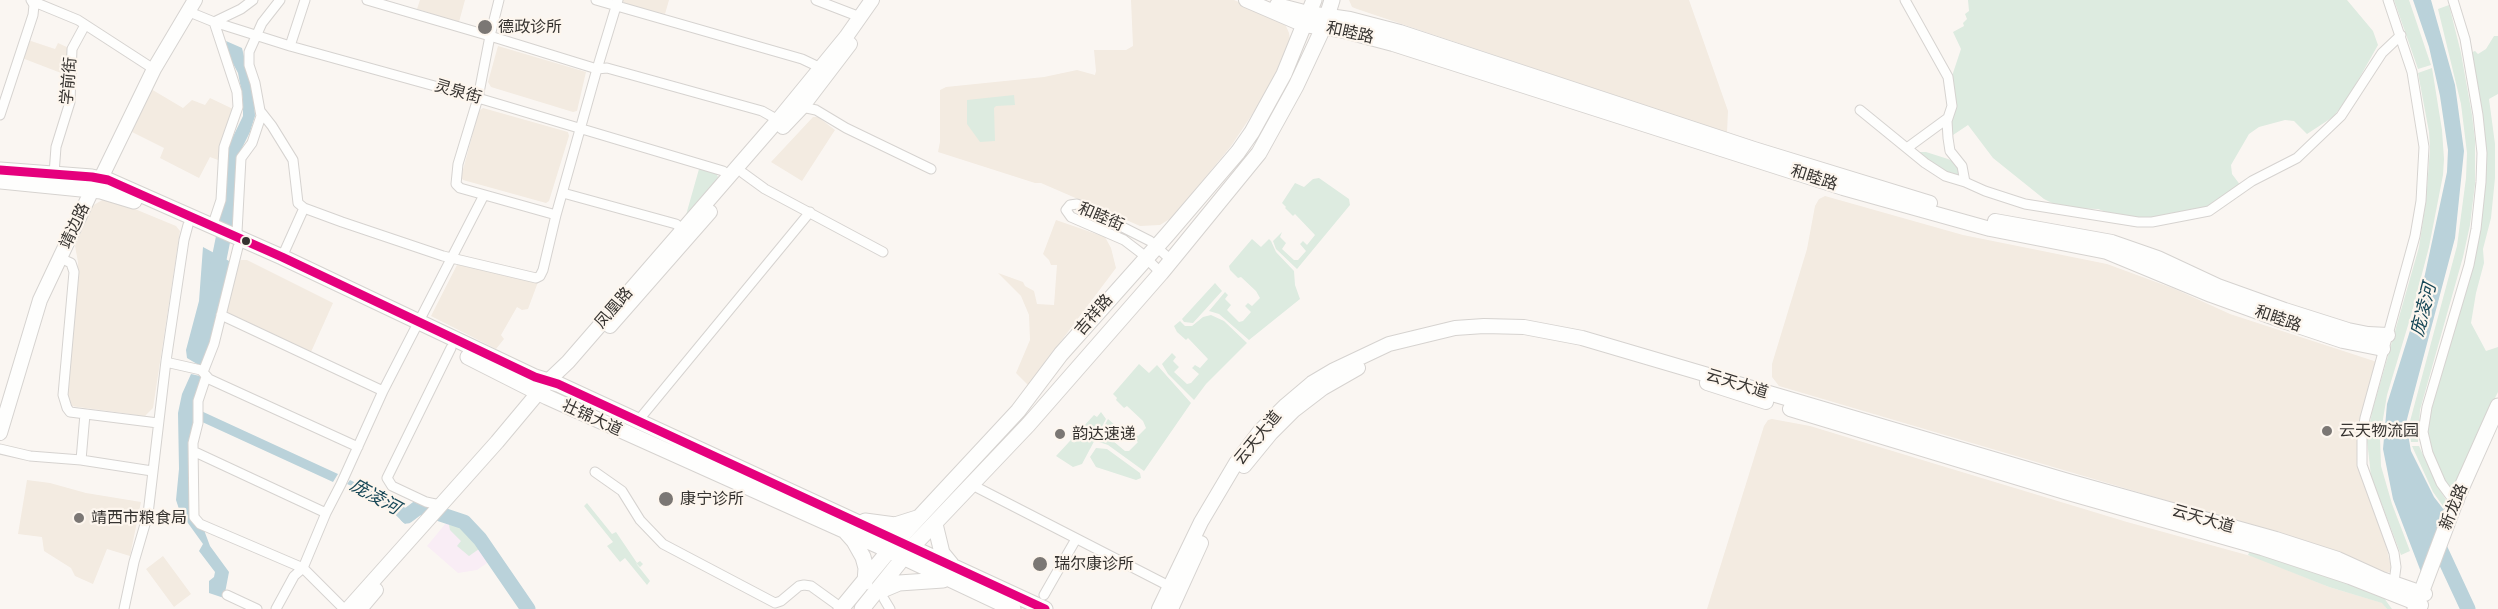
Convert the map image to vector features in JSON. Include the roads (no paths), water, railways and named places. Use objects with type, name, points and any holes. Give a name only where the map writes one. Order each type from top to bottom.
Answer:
[{"type":"main road","name":"凤凰路","points":[[548,389],[568,362],[778,120],[872,0]]},
{"type":"main road","name":"凤凰路","points":[[346,609],[439,512],[802,107],[837,64],[880,0]]},
{"type":"main road","name":"和睦路","points":[[1246,0],[1309,13]]},
{"type":"main road","name":"和睦路","points":[[1266,0],[1393,44],[1885,200],[1990,229],[2107,252],[2211,295],[2280,320],[2343,341],[2384,349]]},
{"type":"main road","name":"吉祥路","points":[[862,609],[908,553],[1028,424],[1172,261],[1259,153],[1296,86],[1326,21],[1332,0]]},
{"type":"main road","name":"靖边路","points":[[0,432],[40,300],[102,161],[149,66],[190,4]]},
{"type":"main road","name":"靖边路","points":[[0,411],[34,297],[153,69],[190,4]]},
{"type":"main road","name":"吉祥路","points":[[839,607],[875,592],[893,546],[1018,411],[1061,354],[1157,246],[1252,132],[1284,74],[1309,13]]},
{"type":"main road","name":"和睦路","points":[[1326,21],[1400,32],[1754,149],[1941,207],[1992,220],[2112,242],[2157,258],[2218,286],[2285,310],[2348,330],[2388,335]]},
{"type":"main road","name":"壮锦大道","points":[[0,170],[54,174],[92,184],[213,227],[417,326],[535,377],[548,389],[637,422],[846,524]]},
{"type":"main road","name":"壮锦大道","points":[[0,181],[92,184],[190,226],[213,227]]},
{"type":"main road","name":"壮锦大道","points":[[239,239],[282,257],[417,326],[451,348],[548,389],[846,524],[955,575],[1013,609]]},
{"type":"main road","points":[[1101,308],[1116,322]]},
{"type":"main road","name":"云天大道","points":[[1159,609],[1201,522],[1236,463],[1260,430],[1286,405],[1329,373],[1389,344],[1455,328],[1484,326],[1524,327],[1582,338],[2068,481],[2276,539],[2338,559],[2394,582],[2419,602]]},
{"type":"main road","name":"云天大道","points":[[1170,609],[1198,547],[1245,465],[1271,433],[1293,411],[1346,374],[1397,351],[1447,338],[1492,333],[1532,336],[1571,344],[1673,372],[1876,436],[2262,548],[2419,602]]},
{"type":"main road","name":"新龙路","points":[[2419,602],[2498,406]]},
{"type":"main road","name":"新龙路","points":[[2457,504],[2498,414]]},
{"type":"main road","name":"凤凰路","points":[[360,609],[439,512]]},
{"type":"main road","points":[[920,516],[895,525],[846,524],[863,557],[875,592],[899,582],[955,575],[942,553],[935,524]]},
{"type":"main road","name":"壮锦大道","points":[[955,575],[1045,602]]},
{"type":"street","points":[[213,227],[221,200],[224,147],[238,107],[237,92],[214,28],[253,0]]},
{"type":"street","points":[[280,0],[254,35],[249,52],[249,65],[261,112],[292,158],[297,200],[304,208],[453,258],[530,277],[540,276],[579,128],[617,3]]},
{"type":"street","points":[[290,46],[305,0]]},
{"type":"street","points":[[367,0],[597,69],[607,68],[762,111],[778,120]]},
{"type":"street","points":[[499,0],[478,98],[454,180],[460,188],[556,215]]},
{"type":"street","points":[[596,0],[617,3],[806,61],[821,68]]},
{"type":"street","points":[[816,0],[860,17]]},
{"type":"street","points":[[1905,0],[1948,77],[1952,106],[1947,131],[1950,151],[1962,166],[1965,182]]},
{"type":"street","points":[[2388,0],[2401,34],[2419,104],[2424,135],[2424,161],[2415,236],[2363,427],[2362,456],[2368,487],[2394,553],[2396,567],[2394,582]]},
{"type":"street","points":[[2453,0],[2465,39],[2480,124],[2481,182],[2469,265],[2425,416],[2423,432],[2434,469],[2445,490],[2457,504]]},
{"type":"street","points":[[0,115],[33,15],[32,1],[78,20],[149,66]]},
{"type":"street","name":"灵泉街","points":[[190,4],[218,23],[254,35],[478,98],[723,171],[729,176]]},
{"type":"street","name":"学前街","points":[[54,174],[56,147],[70,102],[72,49],[85,25]]},
{"type":"street","points":[[1860,110],[1937,172],[2025,204],[2138,222],[2200,214],[2252,182],[2289,164],[2306,151],[2341,116],[2382,53],[2401,34]]},
{"type":"street","points":[[802,107],[816,110],[846,128],[931,169]]},
{"type":"street","points":[[261,112],[252,143],[240,162],[239,239],[221,315],[203,373],[193,443],[195,452],[192,464],[195,496],[193,510],[197,521],[303,568],[346,609]]},
{"type":"street","points":[[1907,148],[1948,118]]},
{"type":"street","points":[[743,173],[765,189],[883,252]]},
{"type":"street","points":[[563,193],[676,224],[682,229]]},
{"type":"street","points":[[276,609],[294,576],[303,568],[383,391],[484,195]]},
{"type":"street","name":"和睦街","points":[[1161,273],[1124,240],[1071,217],[1066,210],[1070,205],[1077,204],[1157,246],[1172,261]]},
{"type":"street","points":[[282,257],[304,208]]},
{"type":"street","points":[[637,422],[810,212]]},
{"type":"street","points":[[130,609],[138,564],[153,516],[154,487],[190,226]]},
{"type":"street","points":[[124,609],[134,562],[148,514],[158,423],[184,240],[190,226]]},
{"type":"street","points":[[60,258],[71,263],[74,272],[63,400],[70,412],[158,423]]},
{"type":"street","points":[[221,315],[383,391]]},
{"type":"street","points":[[439,512],[426,502],[392,486],[387,478],[451,348]]},
{"type":"street","points":[[170,363],[203,373],[358,447]]},
{"type":"street","points":[[81,460],[85,414]]},
{"type":"street","points":[[0,449],[30,456],[81,460],[152,471]]},
{"type":"street","points":[[195,452],[326,513]]},
{"type":"street","points":[[595,472],[622,491],[640,520],[663,544],[775,603],[804,585],[811,586],[839,607]]},
{"type":"street","points":[[978,488],[1166,584]]},
{"type":"street","points":[[1045,602],[1076,538]]},
{"type":"street","points":[[875,592],[890,609]]},
{"type":"street","points":[[227,595],[257,609]]},
{"type":"water","points":[[2413,0],[2431,0],[2455,85],[2464,151],[2455,238],[2406,423],[2411,451],[2434,497],[2444,510],[2421,572],[2393,499],[2383,449],[2387,404],[2419,302],[2447,172],[2448,150],[2440,96],[2429,47]]},
{"type":"water","points":[[226,41],[242,48],[254,98],[255,116],[238,156],[236,217],[222,209],[227,196],[226,165],[229,145],[243,116],[243,99],[238,73],[230,58]]},
{"type":"water","points":[[203,247],[231,262],[212,344],[202,367],[187,358],[186,350],[199,301]]},
{"type":"water","points":[[191,374],[200,376],[201,379],[190,511],[204,530],[210,546],[229,572],[224,598],[209,593],[209,581],[214,577],[215,572],[199,551],[203,544],[180,512],[176,500],[179,469],[178,413],[182,394]]},
{"type":"water","points":[[199,410],[338,474],[333,482],[200,421]]},
{"type":"water","points":[[350,480],[408,509],[415,500],[427,505],[415,518],[405,524],[377,497],[347,484]]},
{"type":"waterway","name":"庞凌河","points":[[216,274],[232,195]]},
{"type":"waterway","name":"庞凌河","points":[[407,516],[419,507],[464,522],[480,539],[528,609]]},
{"type":"waterway","name":"庞凌河","points":[[2435,538],[2468,609]]},
{"type":"place","name":"德政诊所","points":[[485,27]]},
{"type":"place","name":"云天物流园","points":[[2327,431]]},
{"type":"place","name":"韵达速递","points":[[1060,434]]},
{"type":"place","name":"康宁诊所","points":[[666,499]]},
{"type":"place","name":"靖西市粮食局","points":[[79,518]]},
{"type":"place","name":"瑞尔康诊所","points":[[1040,564]]}]
